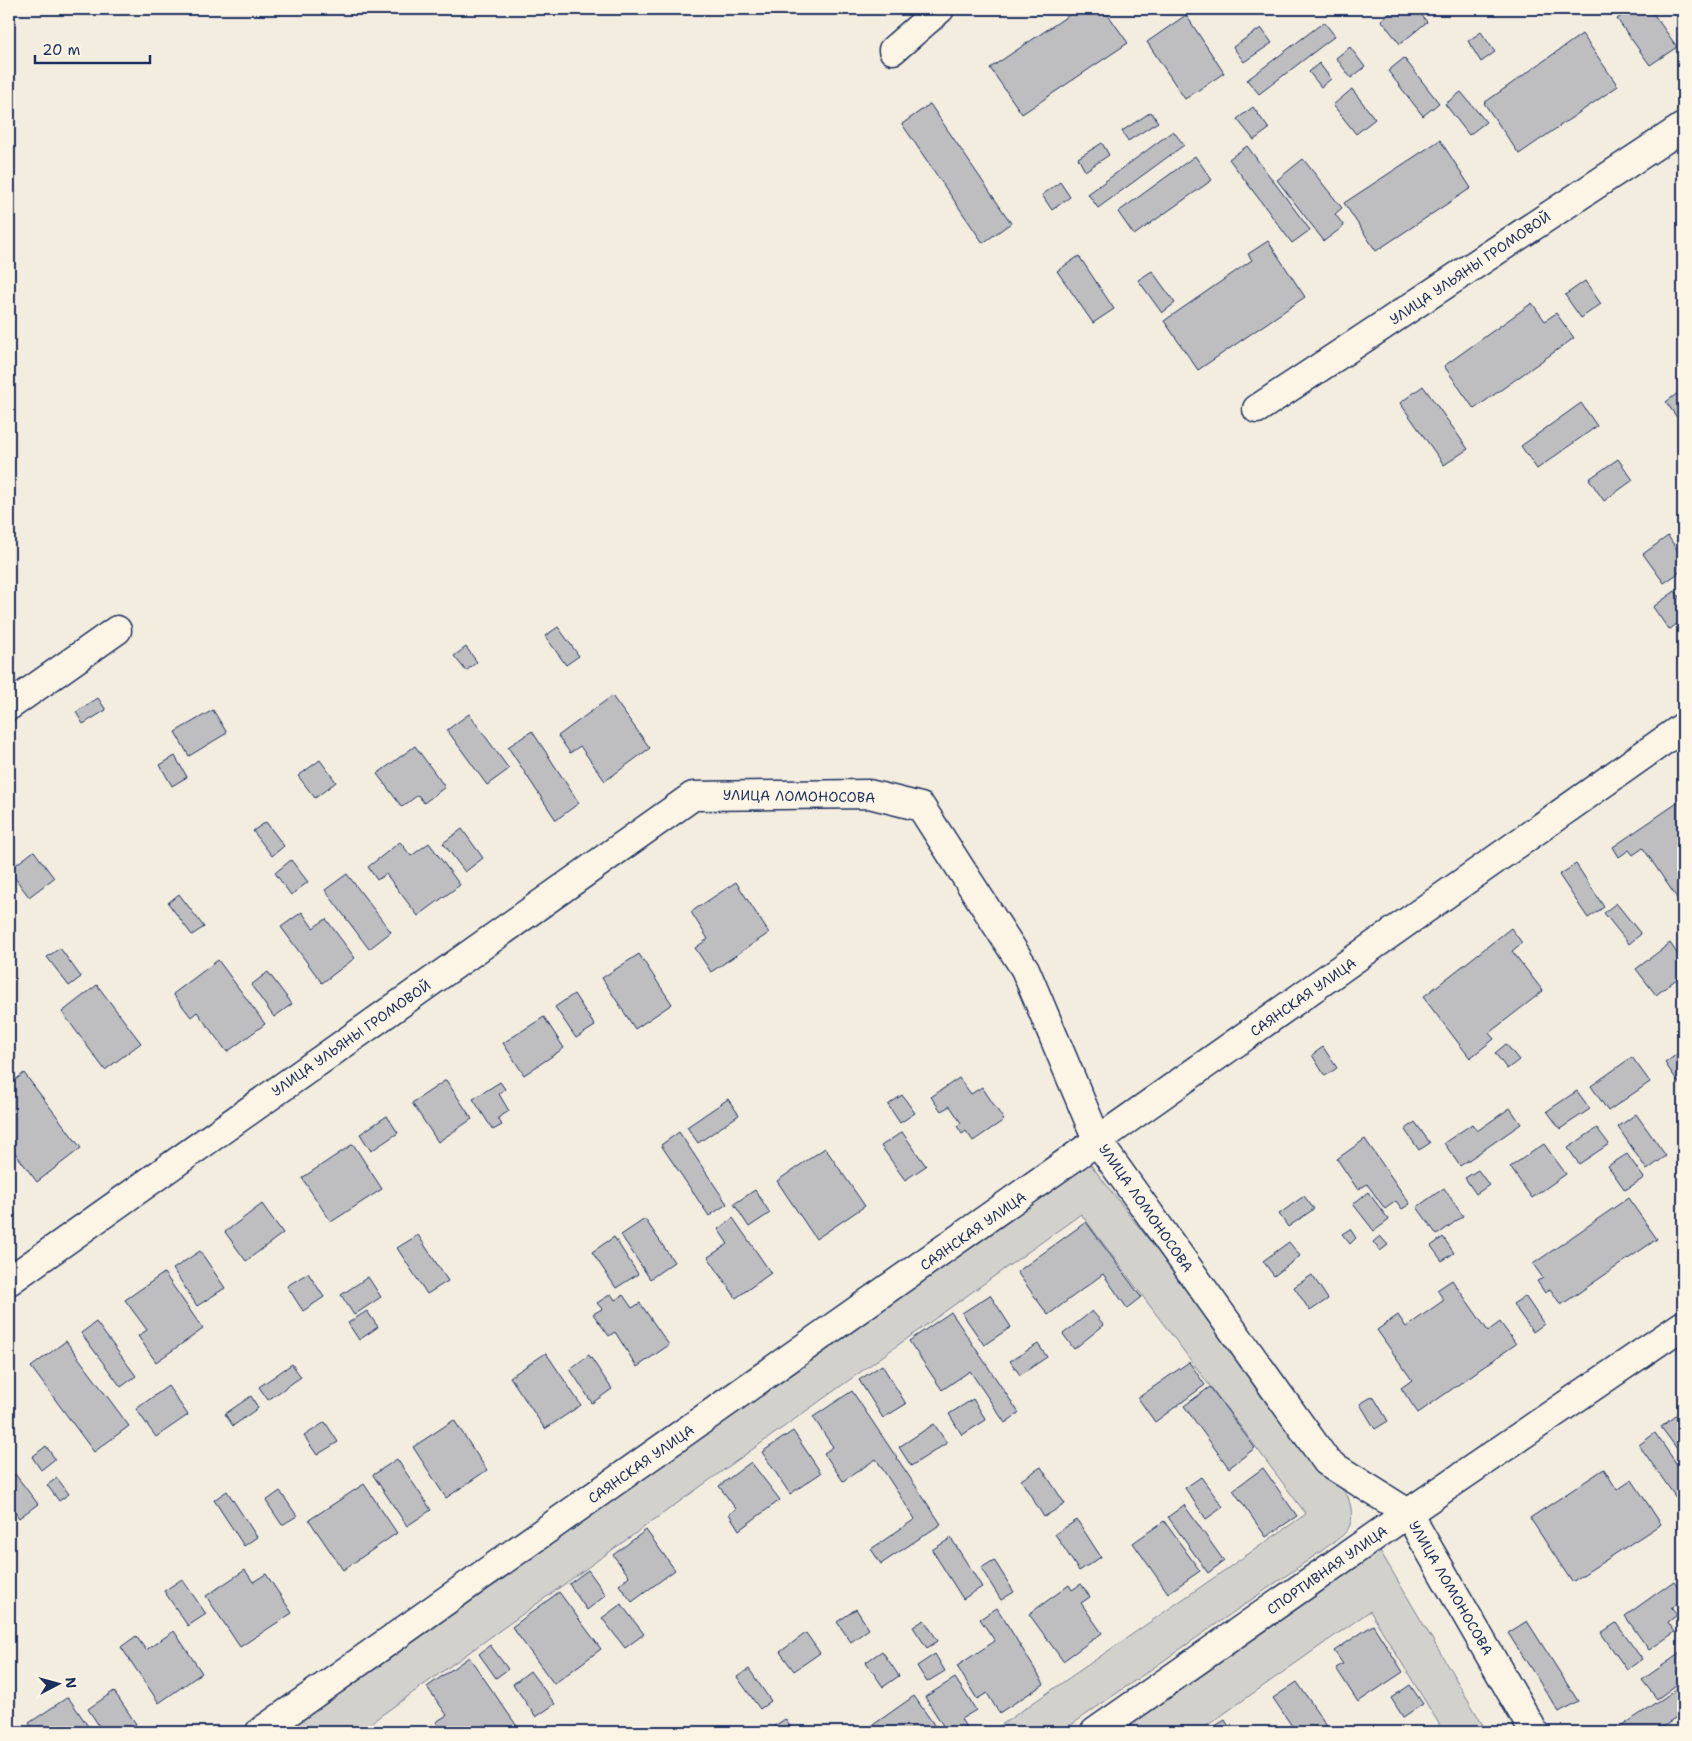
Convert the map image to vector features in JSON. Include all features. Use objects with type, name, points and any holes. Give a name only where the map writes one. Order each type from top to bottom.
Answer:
[{"type":"street","points":[[893,50],[940,9]]},
{"type":"street","name":"УЛИЦА УЛЬЯНЫ ГРОМОВОЙ","points":[[1257,409],[1683,126]]},
{"type":"street","points":[[9,706],[117,630]]},
{"type":"street","name":"САЯНСКАЯ УЛИЦА","points":[[260,1732],[1098,1142],[1683,727]]},
{"type":"street","name":"УЛИЦА ЛОМОНОСОВА","points":[[693,796],[869,794],[921,807],[1025,969],[1098,1142],[1327,1462],[1408,1513],[1534,1732]]},
{"type":"street","name":"УЛИЦА УЛЬЯНЫ ГРОМОВОЙ","points":[[9,1281],[693,796]]},
{"type":"street","name":"СПОРТИВНАЯ УЛИЦА","points":[[1095,1732],[1408,1513],[1683,1325]]},
{"type":"shaded area","points":[[1084,1156],[1348,1497],[1352,1517],[1347,1530],[1320,1552],[1061,1732],[991,1732],[1306,1514],[1081,1214],[358,1732],[267,1732]]},
{"type":"shaded area","points":[[1379,1549],[1487,1732],[1444,1732],[1370,1611],[1198,1732],[1117,1732]]},
{"type":"building","points":[[1078,9],[1104,9],[1128,43],[1022,114],[990,68]]},
{"type":"building","points":[[1396,9],[1417,9],[1427,22],[1400,44],[1381,20]]},
{"type":"building","points":[[1631,9],[1650,9],[1677,47],[1650,65],[1617,19]]},
{"type":"building","points":[[1186,15],[1224,73],[1185,99],[1147,42]]},
{"type":"building","points":[[1324,22],[1335,36],[1259,94],[1247,80]]},
{"type":"building","points":[[1261,28],[1272,43],[1244,62],[1233,47]]},
{"type":"building","points":[[1481,32],[1495,52],[1481,62],[1468,41]]},
{"type":"building","points":[[1582,34],[1618,86],[1519,154],[1484,103]]},
{"type":"building","points":[[1350,47],[1365,67],[1351,78],[1336,58]]},
{"type":"building","points":[[1404,58],[1439,103],[1423,116],[1388,71]]},
{"type":"building","points":[[1319,63],[1331,79],[1321,87],[1309,72]]},
{"type":"building","points":[[1352,89],[1375,119],[1356,134],[1333,105]]},
{"type":"building","points":[[1461,92],[1486,122],[1469,135],[1445,104]]},
{"type":"building","points":[[930,104],[1011,223],[983,243],[902,124]]},
{"type":"building","points":[[1253,107],[1269,129],[1254,140],[1237,119]]},
{"type":"building","points":[[1151,112],[1158,122],[1128,141],[1122,131]]},
{"type":"building","points":[[1173,131],[1184,145],[1098,208],[1088,194]]},
{"type":"building","points":[[1440,140],[1471,188],[1376,251],[1344,203]]},
{"type":"building","points":[[1102,143],[1109,155],[1085,171],[1078,158]]},
{"type":"building","points":[[1247,146],[1310,230],[1292,243],[1229,159]]},
{"type":"building","points":[[1195,156],[1212,180],[1134,235],[1118,212]]},
{"type":"building","points":[[1303,159],[1342,208],[1335,214],[1344,226],[1324,241],[1277,180]]},
{"type":"building","points":[[1060,182],[1070,197],[1052,210],[1042,195]]},
{"type":"building","points":[[1268,241],[1305,297],[1198,370],[1164,321],[1252,260],[1248,254]]},
{"type":"building","points":[[1079,256],[1114,309],[1093,323],[1057,271]]},
{"type":"building","points":[[1152,271],[1175,303],[1162,313],[1138,280]]},
{"type":"building","points":[[1585,281],[1601,304],[1581,318],[1565,295]]},
{"type":"building","points":[[1532,303],[1545,321],[1556,313],[1574,338],[1474,409],[1444,366]]},
{"type":"building","points":[[1423,386],[1468,449],[1444,465],[1400,403]]},
{"type":"building","points":[[1683,389],[1683,426],[1666,402]]},
{"type":"building","points":[[1581,403],[1597,426],[1537,469],[1521,446]]},
{"type":"building","points":[[1618,459],[1633,480],[1604,501],[1589,479]]},
{"type":"building","points":[[1668,536],[1683,558],[1683,570],[1664,583],[1643,554]]},
{"type":"building","points":[[1675,591],[1683,603],[1683,619],[1669,630],[1653,607]]},
{"type":"building","points":[[558,627],[579,656],[566,665],[545,636]]},
{"type":"building","points":[[466,647],[477,662],[466,671],[454,656]]},
{"type":"building","points":[[612,696],[650,748],[605,781],[580,746],[570,753],[558,736]]},
{"type":"building","points":[[98,698],[106,710],[83,724],[76,712]]},
{"type":"building","points":[[213,710],[227,733],[189,756],[175,732]]},
{"type":"building","points":[[469,714],[509,769],[487,785],[447,730]]},
{"type":"building","points":[[532,731],[579,803],[556,820],[508,747]]},
{"type":"building","points":[[415,746],[445,787],[424,803],[418,795],[402,807],[377,774]]},
{"type":"building","points":[[175,756],[187,777],[172,786],[160,765]]},
{"type":"building","points":[[320,760],[336,782],[315,798],[298,776]]},
{"type":"building","points":[[1683,799],[1683,902],[1681,904],[1643,848],[1633,855],[1629,850],[1619,857],[1613,847]]},
{"type":"building","points":[[266,822],[284,846],[272,856],[253,831]]},
{"type":"building","points":[[462,829],[483,858],[465,872],[443,843]]},
{"type":"building","points":[[400,842],[411,856],[429,843],[460,885],[418,916],[386,874],[377,880],[368,867]]},
{"type":"building","points":[[34,851],[54,878],[29,897],[9,870]]},
{"type":"building","points":[[291,860],[308,882],[291,895],[275,873]]},
{"type":"building","points":[[1576,864],[1604,907],[1588,918],[1559,875]]},
{"type":"building","points":[[347,874],[391,932],[369,949],[325,890]]},
{"type":"building","points":[[736,882],[769,933],[711,972],[695,948],[708,939],[691,912]]},
{"type":"building","points":[[179,894],[204,927],[192,935],[168,903]]},
{"type":"building","points":[[1616,903],[1641,934],[1629,944],[1604,913]]},
{"type":"building","points":[[302,912],[313,928],[326,919],[355,958],[322,983],[281,927]]},
{"type":"building","points":[[1511,928],[1522,943],[1512,951],[1543,991],[1489,1033],[1494,1039],[1470,1058],[1423,997]]},
{"type":"building","points":[[1670,943],[1683,962],[1683,974],[1656,995],[1636,969]]},
{"type":"building","points":[[60,948],[81,977],[69,986],[47,957]]},
{"type":"building","points":[[639,954],[672,1004],[635,1029],[602,978]]},
{"type":"building","points":[[218,960],[265,1024],[227,1052],[197,1012],[191,1017],[173,994]]},
{"type":"building","points":[[268,972],[292,1004],[274,1017],[251,985]]},
{"type":"building","points":[[97,985],[141,1043],[105,1070],[62,1012]]},
{"type":"building","points":[[574,994],[595,1026],[576,1038],[555,1007]]},
{"type":"building","points":[[544,1017],[564,1048],[524,1075],[503,1043]]},
{"type":"building","points":[[1506,1044],[1519,1060],[1507,1069],[1495,1053]]},
{"type":"building","points":[[1323,1047],[1337,1068],[1325,1076],[1312,1055]]},
{"type":"building","points":[[1677,1054],[1683,1063],[1683,1085],[1681,1086],[1665,1063]]},
{"type":"building","points":[[1632,1057],[1650,1082],[1608,1111],[1591,1086]]},
{"type":"building","points":[[24,1073],[81,1148],[37,1182],[9,1145],[9,1085]]},
{"type":"building","points":[[959,1078],[971,1094],[982,1087],[1004,1120],[973,1141],[966,1131],[962,1134],[957,1126],[961,1123],[950,1106],[941,1111],[931,1097]]},
{"type":"building","points":[[446,1080],[472,1119],[438,1142],[412,1103]]},
{"type":"building","points":[[500,1082],[505,1089],[499,1094],[509,1111],[498,1118],[502,1125],[493,1130],[473,1099]]},
{"type":"building","points":[[1577,1091],[1590,1109],[1560,1129],[1547,1111]]},
{"type":"building","points":[[902,1095],[915,1113],[900,1123],[888,1105]]},
{"type":"building","points":[[728,1099],[739,1115],[698,1143],[687,1127]]},
{"type":"building","points":[[1510,1108],[1521,1124],[1460,1166],[1444,1143],[1472,1124],[1477,1131]]},
{"type":"building","points":[[1636,1114],[1666,1156],[1647,1170],[1618,1127]]},
{"type":"building","points":[[387,1116],[398,1133],[371,1151],[360,1134]]},
{"type":"building","points":[[1415,1122],[1430,1143],[1419,1150],[1405,1130]]},
{"type":"building","points":[[1597,1128],[1609,1144],[1579,1164],[1568,1148]]},
{"type":"building","points":[[679,1132],[727,1204],[709,1216],[661,1145]]},
{"type":"building","points":[[902,1132],[926,1166],[905,1180],[881,1146]]},
{"type":"building","points":[[1365,1139],[1410,1204],[1402,1209],[1396,1201],[1385,1209],[1367,1184],[1358,1190],[1337,1159]]},
{"type":"building","points":[[353,1144],[382,1189],[331,1222],[302,1178]]},
{"type":"building","points":[[1544,1144],[1566,1174],[1532,1198],[1510,1167]]},
{"type":"building","points":[[825,1148],[865,1206],[816,1239],[777,1181]]},
{"type":"building","points":[[1627,1154],[1644,1178],[1625,1190],[1608,1166]]},
{"type":"building","points":[[1478,1170],[1489,1185],[1476,1194],[1465,1178]]},
{"type":"building","points":[[1444,1188],[1463,1216],[1437,1235],[1417,1207]]},
{"type":"building","points":[[755,1190],[770,1213],[749,1227],[734,1204]]},
{"type":"building","points":[[1368,1192],[1389,1220],[1374,1231],[1353,1204]]},
{"type":"building","points":[[1304,1196],[1314,1209],[1288,1227],[1279,1214]]},
{"type":"building","points":[[1628,1198],[1657,1239],[1561,1305],[1550,1289],[1545,1293],[1537,1281],[1543,1278],[1533,1264]]},
{"type":"building","points":[[262,1204],[283,1233],[246,1261],[225,1232]]},
{"type":"building","points":[[733,1218],[771,1273],[736,1298],[708,1257],[728,1244],[718,1229]]},
{"type":"building","points":[[645,1219],[674,1262],[650,1279],[621,1235]]},
{"type":"building","points":[[1086,1222],[1141,1297],[1127,1308],[1103,1274],[1048,1315],[1017,1272]]},
{"type":"building","points":[[1350,1229],[1356,1238],[1350,1244],[1342,1234]]},
{"type":"building","points":[[418,1235],[448,1281],[427,1294],[397,1248]]},
{"type":"building","points":[[1380,1236],[1388,1245],[1380,1251],[1373,1242]]},
{"type":"building","points":[[614,1237],[638,1274],[616,1288],[592,1252]]},
{"type":"building","points":[[1443,1237],[1454,1253],[1442,1261],[1431,1246]]},
{"type":"building","points":[[1289,1242],[1300,1256],[1274,1276],[1263,1261]]},
{"type":"building","points":[[200,1251],[225,1288],[197,1306],[173,1269]]},
{"type":"building","points":[[164,1273],[203,1329],[156,1362],[138,1336],[147,1330],[125,1300]]},
{"type":"building","points":[[308,1273],[324,1297],[303,1311],[287,1286]]},
{"type":"building","points":[[1312,1275],[1328,1299],[1310,1311],[1294,1287]]},
{"type":"building","points":[[368,1277],[381,1297],[354,1315],[341,1295]]},
{"type":"building","points":[[1452,1280],[1488,1331],[1500,1322],[1516,1344],[1418,1413],[1401,1388],[1412,1380],[1377,1330],[1398,1315],[1406,1327],[1444,1300],[1437,1290]]},
{"type":"building","points":[[611,1294],[615,1300],[623,1295],[632,1308],[640,1303],[669,1345],[637,1367],[615,1332],[609,1336],[593,1314],[602,1309],[597,1303]]},
{"type":"building","points":[[990,1295],[1011,1327],[984,1345],[962,1313]]},
{"type":"building","points":[[1525,1296],[1544,1324],[1533,1332],[1513,1304]]},
{"type":"building","points":[[367,1311],[378,1327],[359,1340],[348,1323]]},
{"type":"building","points":[[1092,1311],[1104,1325],[1074,1349],[1063,1334]]},
{"type":"building","points":[[951,1312],[1019,1413],[1005,1423],[970,1371],[942,1390],[909,1341]]},
{"type":"building","points":[[96,1322],[136,1376],[121,1387],[81,1333]]},
{"type":"building","points":[[66,1341],[129,1426],[94,1452],[31,1367]]},
{"type":"building","points":[[1038,1344],[1047,1357],[1020,1375],[1010,1361]]},
{"type":"building","points":[[546,1353],[581,1405],[545,1429],[510,1377]]},
{"type":"building","points":[[589,1355],[612,1389],[592,1403],[570,1369]]},
{"type":"building","points":[[1189,1362],[1205,1385],[1155,1422],[1138,1398]]},
{"type":"building","points":[[292,1364],[301,1377],[268,1400],[259,1387]]},
{"type":"building","points":[[882,1365],[906,1404],[883,1418],[859,1380]]},
{"type":"building","points":[[168,1386],[188,1415],[156,1437],[136,1409]]},
{"type":"building","points":[[1210,1387],[1255,1448],[1229,1468],[1184,1406]]},
{"type":"building","points":[[852,1391],[941,1524],[881,1564],[871,1549],[915,1519],[876,1459],[843,1481],[824,1453],[833,1447],[813,1417]]},
{"type":"building","points":[[251,1396],[258,1408],[233,1426],[225,1414]]},
{"type":"building","points":[[1373,1396],[1388,1421],[1375,1429],[1360,1404]]},
{"type":"building","points":[[973,1399],[986,1420],[962,1435],[949,1414]]},
{"type":"building","points":[[1680,1412],[1683,1416],[1683,1457],[1661,1427]]},
{"type":"building","points":[[454,1420],[487,1470],[446,1498],[413,1447]]},
{"type":"building","points":[[325,1422],[338,1442],[317,1455],[304,1436]]},
{"type":"building","points":[[934,1424],[947,1443],[911,1466],[899,1447]]},
{"type":"building","points":[[793,1431],[821,1473],[790,1494],[762,1452]]},
{"type":"building","points":[[1655,1433],[1683,1473],[1683,1499],[1679,1502],[1639,1445]]},
{"type":"building","points":[[46,1446],[55,1459],[41,1470],[32,1457]]},
{"type":"building","points":[[397,1459],[431,1510],[407,1526],[373,1475]]},
{"type":"building","points":[[751,1462],[780,1500],[739,1530],[729,1514],[736,1509],[719,1486]]},
{"type":"building","points":[[1041,1467],[1065,1504],[1044,1517],[1021,1480]]},
{"type":"building","points":[[1263,1468],[1297,1516],[1266,1537],[1233,1490]]},
{"type":"building","points":[[1604,1469],[1617,1490],[1632,1480],[1661,1524],[1572,1582],[1530,1518]]},
{"type":"building","points":[[15,1474],[38,1504],[19,1518],[9,1503],[9,1479]]},
{"type":"building","points":[[1201,1477],[1223,1507],[1206,1519],[1185,1488]]},
{"type":"building","points":[[57,1478],[69,1494],[59,1501],[47,1485]]},
{"type":"building","points":[[364,1484],[397,1533],[343,1570],[309,1520]]},
{"type":"building","points":[[227,1491],[257,1537],[244,1546],[214,1500]]},
{"type":"building","points":[[280,1491],[297,1516],[282,1525],[266,1501]]},
{"type":"building","points":[[1184,1505],[1224,1561],[1208,1573],[1168,1517]]},
{"type":"building","points":[[1077,1520],[1101,1557],[1079,1571],[1055,1534]]},
{"type":"building","points":[[1164,1521],[1200,1571],[1168,1593],[1133,1543]]},
{"type":"building","points":[[646,1530],[675,1570],[632,1602],[619,1585],[629,1576],[613,1555]]},
{"type":"building","points":[[951,1538],[982,1587],[963,1599],[932,1550]]},
{"type":"building","points":[[994,1560],[1014,1592],[1001,1600],[981,1568]]},
{"type":"building","points":[[245,1570],[253,1582],[266,1574],[292,1613],[240,1647],[206,1596]]},
{"type":"building","points":[[588,1570],[606,1595],[587,1610],[569,1584]]},
{"type":"building","points":[[182,1579],[206,1614],[188,1626],[164,1591]]},
{"type":"building","points":[[1674,1581],[1683,1594],[1683,1600],[1671,1608],[1677,1615],[1668,1622],[1675,1632],[1649,1650],[1625,1616]]},
{"type":"building","points":[[1081,1584],[1090,1597],[1081,1603],[1102,1633],[1063,1661],[1029,1614],[1069,1585],[1072,1590]]},
{"type":"building","points":[[559,1592],[601,1649],[554,1684],[512,1627]]},
{"type":"building","points":[[621,1604],[644,1634],[625,1648],[602,1618]]},
{"type":"building","points":[[997,1608],[1044,1684],[999,1713],[987,1693],[977,1699],[957,1666],[995,1641],[980,1619]]},
{"type":"building","points":[[856,1609],[869,1629],[851,1642],[837,1622]]},
{"type":"building","points":[[924,1620],[938,1641],[927,1648],[913,1627]]},
{"type":"building","points":[[1527,1621],[1578,1701],[1559,1712],[1508,1633]]},
{"type":"building","points":[[1616,1623],[1642,1659],[1627,1670],[1601,1633]]},
{"type":"building","points":[[1373,1625],[1403,1672],[1358,1702],[1336,1668],[1343,1664],[1334,1651]]},
{"type":"building","points":[[174,1631],[202,1673],[159,1703],[121,1647],[136,1636],[146,1650]]},
{"type":"building","points":[[806,1633],[820,1653],[794,1671],[780,1652]]},
{"type":"building","points":[[490,1645],[508,1669],[496,1678],[479,1654]]},
{"type":"building","points":[[882,1651],[899,1676],[883,1687],[866,1662]]},
{"type":"building","points":[[1683,1651],[1683,1680],[1657,1699],[1642,1680]]},
{"type":"building","points":[[935,1654],[945,1671],[927,1682],[917,1666]]},
{"type":"building","points":[[469,1657],[521,1732],[490,1732],[485,1725],[476,1732],[443,1732],[436,1722],[447,1715],[427,1687]]},
{"type":"building","points":[[749,1669],[771,1701],[760,1709],[737,1677]]},
{"type":"building","points":[[530,1671],[555,1704],[536,1717],[513,1684]]},
{"type":"building","points":[[955,1678],[976,1710],[961,1719],[969,1732],[947,1732],[925,1697]]},
{"type":"building","points":[[1297,1682],[1331,1732],[1296,1732],[1273,1698]]},
{"type":"building","points":[[1410,1685],[1423,1704],[1403,1717],[1391,1698]]},
{"type":"building","points":[[1683,1685],[1683,1725],[1678,1717],[1655,1732],[1613,1732]]},
{"type":"building","points":[[114,1691],[136,1724],[124,1732],[103,1732],[88,1709]]},
{"type":"building","points":[[914,1696],[939,1732],[863,1732]]},
{"type":"building","points":[[68,1697],[92,1732],[35,1732],[29,1723]]},
{"type":"building","points":[[785,1719],[794,1732],[767,1732],[767,1731]]},
{"type":"building","points":[[1225,1720],[1232,1732],[1205,1732]]}]
